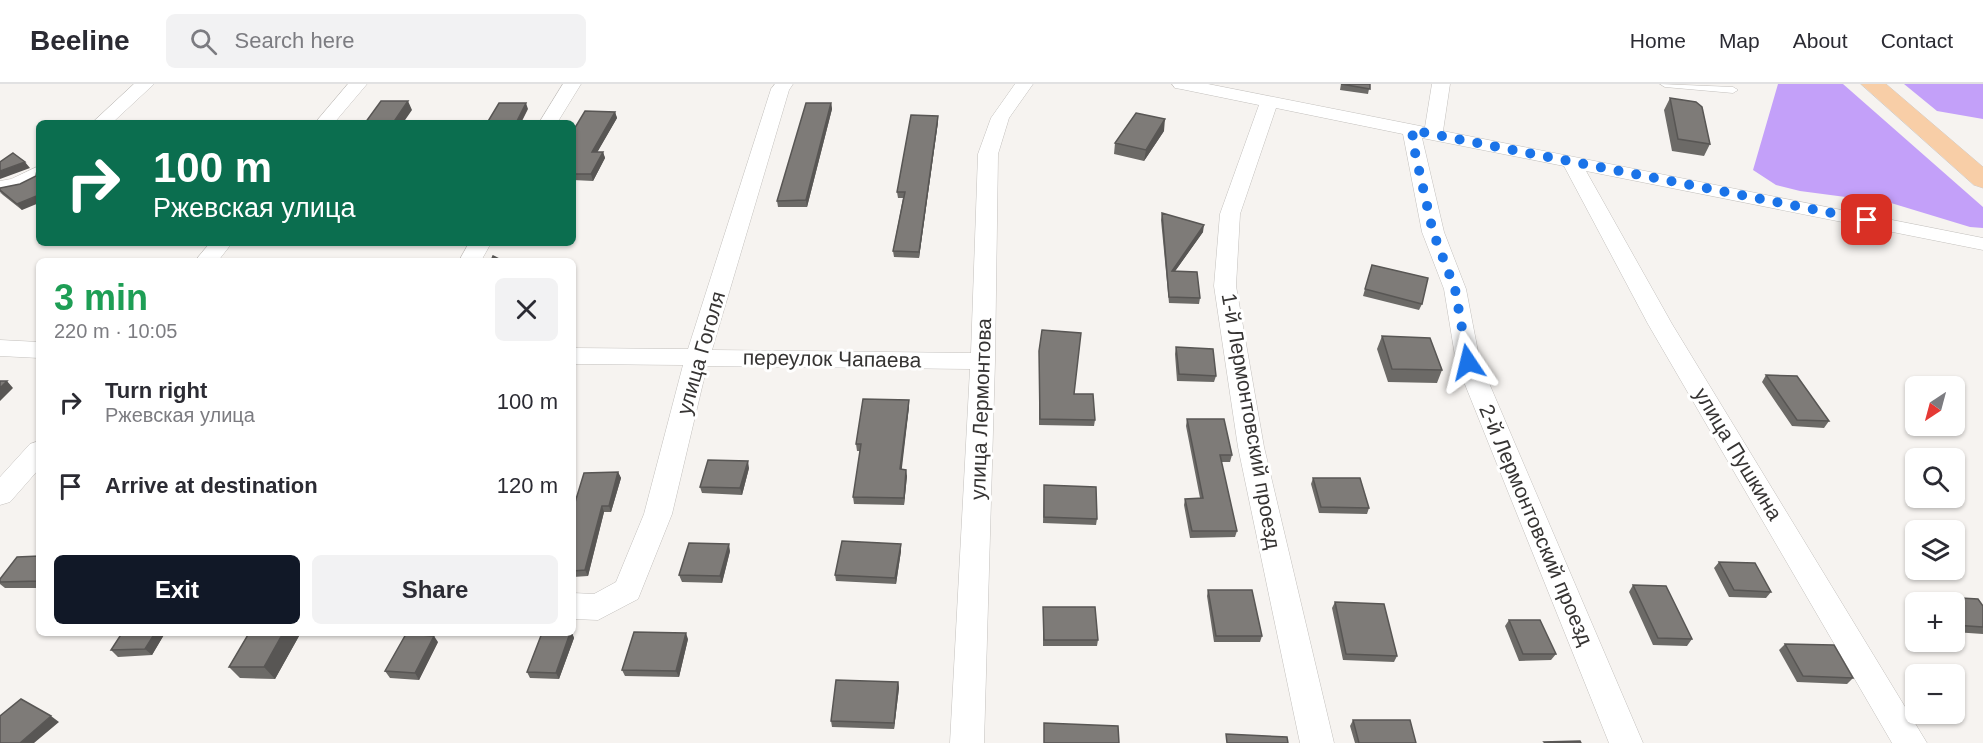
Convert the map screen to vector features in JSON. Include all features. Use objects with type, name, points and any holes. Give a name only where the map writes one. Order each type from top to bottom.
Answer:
[{"type":"main road","points":[[1872,84],[1983,180]]},
{"type":"street","points":[[104,120],[145,84]]},
{"type":"street","points":[[327,120],[358,84]]},
{"type":"street","points":[[550,120],[572,84]]},
{"type":"street","name":"улица Гоголя","points":[[586,606],[628,590],[658,514],[697,358],[780,89],[784,84]]},
{"type":"street","name":"улица Лермонтова","points":[[967,743],[983,361],[988,154],[1000,118],[1024,84]]},
{"type":"street","points":[[1181,84],[1259,94],[1423,132],[1572,163],[1983,244]]},
{"type":"street","name":"2-й Лермонтовский проезд","points":[[1441,84],[1423,132],[1414,148],[1433,232],[1455,289],[1468,362],[1626,743]]},
{"type":"street","name":"1-й Лермонтовский проезд","points":[[1259,94],[1230,214],[1225,286],[1251,447],[1317,743]]},
{"type":"street","name":"улица Пушкина","points":[[1572,163],[1660,324],[1910,743]]},
{"type":"street","points":[[0,187],[17,184],[36,174]]},
{"type":"street","points":[[208,258],[218,246]]},
{"type":"street","points":[[0,348],[36,350]]},
{"type":"street","name":"переулок Чапаева","points":[[576,356],[983,361]]},
{"type":"street","points":[[0,495],[36,454]]},
{"type":"lane","points":[[1665,84],[1733,90]]},
{"type":"shaded area","points":[[1778,84],[1843,84],[1983,207],[1983,228],[1970,227],[1891,203],[1800,191],[1776,185],[1753,170]]},
{"type":"shaded area","points":[[1904,84],[1983,84],[1983,119],[1937,111]]},
{"type":"building","points":[[1341,84],[1370,84],[1370,89]]},
{"type":"building","points":[[1670,98],[1696,102],[1702,107],[1710,144],[1678,139]]},
{"type":"building","points":[[381,101],[408,101],[395,120],[367,120]]},
{"type":"building","points":[[499,103],[526,103],[518,120],[489,120]]},
{"type":"building","points":[[806,103],[831,103],[806,200],[777,201]]},
{"type":"building","points":[[585,111],[615,112],[592,152],[603,152],[591,174],[576,174],[576,126]]},
{"type":"building","points":[[1136,113],[1165,119],[1146,150],[1115,143]]},
{"type":"building","points":[[911,115],[938,116],[919,252],[893,251],[905,192],[897,192]]},
{"type":"building","points":[[13,153],[25,162],[0,171],[0,162]]},
{"type":"building","points":[[36,176],[36,196],[17,204],[0,190],[0,188],[20,184]]},
{"type":"building","points":[[1162,213],[1204,225],[1172,271],[1197,272],[1200,298],[1169,297]]},
{"type":"building","points":[[1372,265],[1428,278],[1422,304],[1365,289]]},
{"type":"building","points":[[1042,330],[1081,333],[1074,394],[1093,394],[1095,420],[1040,419],[1039,351]]},
{"type":"building","points":[[1382,336],[1430,338],[1442,370],[1392,369]]},
{"type":"building","points":[[1176,347],[1213,349],[1216,376],[1179,374]]},
{"type":"building","points":[[1766,375],[1797,376],[1829,421],[1797,420]]},
{"type":"building","points":[[0,381],[7,381],[0,388]]},
{"type":"building","points":[[863,399],[909,400],[900,469],[906,470],[904,498],[853,497],[861,444],[856,444]]},
{"type":"building","points":[[1187,419],[1224,419],[1232,455],[1220,455],[1237,531],[1192,531],[1185,499],[1203,498]]},
{"type":"building","points":[[708,460],[748,461],[740,488],[700,487]]},
{"type":"building","points":[[618,472],[609,506],[602,506],[585,570],[576,571],[576,499],[584,473]]},
{"type":"building","points":[[1313,478],[1360,478],[1369,508],[1321,507]]},
{"type":"building","points":[[1044,485],[1096,487],[1097,519],[1044,517]]},
{"type":"building","points":[[842,541],[901,544],[895,578],[835,575]]},
{"type":"building","points":[[689,543],[729,544],[720,576],[679,575]]},
{"type":"building","points":[[36,556],[36,581],[0,582],[17,557]]},
{"type":"building","points":[[1719,562],[1755,563],[1771,592],[1734,590]]},
{"type":"building","points":[[1633,585],[1666,586],[1692,639],[1658,638]]},
{"type":"building","points":[[1208,590],[1252,590],[1262,636],[1216,636]]},
{"type":"building","points":[[1965,598],[1978,599],[1983,606],[1983,627],[1965,626]]},
{"type":"building","points":[[1335,602],[1384,604],[1397,656],[1346,654]]},
{"type":"building","points":[[1043,607],[1095,607],[1098,640],[1044,640]]},
{"type":"building","points":[[1509,620],[1540,620],[1556,654],[1523,654]]},
{"type":"building","points":[[634,632],[686,633],[676,671],[622,670]]},
{"type":"building","points":[[120,636],[153,636],[145,649],[111,650]]},
{"type":"building","points":[[247,636],[281,636],[264,667],[229,667]]},
{"type":"building","points":[[405,636],[434,636],[415,673],[385,671]]},
{"type":"building","points":[[541,636],[569,636],[556,673],[527,672]]},
{"type":"building","points":[[1785,644],[1834,645],[1853,678],[1803,676]]},
{"type":"building","points":[[836,680],[898,682],[894,723],[831,721]]},
{"type":"building","points":[[21,699],[51,716],[20,743],[0,743],[0,716]]},
{"type":"building","points":[[1353,720],[1410,720],[1416,743],[1359,743]]},
{"type":"building","points":[[1044,723],[1118,726],[1119,743],[1044,743]]},
{"type":"building","points":[[1226,734],[1287,737],[1288,743],[1227,743]]},
{"type":"building","points":[[1580,741],[1581,743],[1544,742]]},
{"type":"route","points":[[1468,362],[1455,289],[1433,232],[1412,130],[1867,220]]}]
